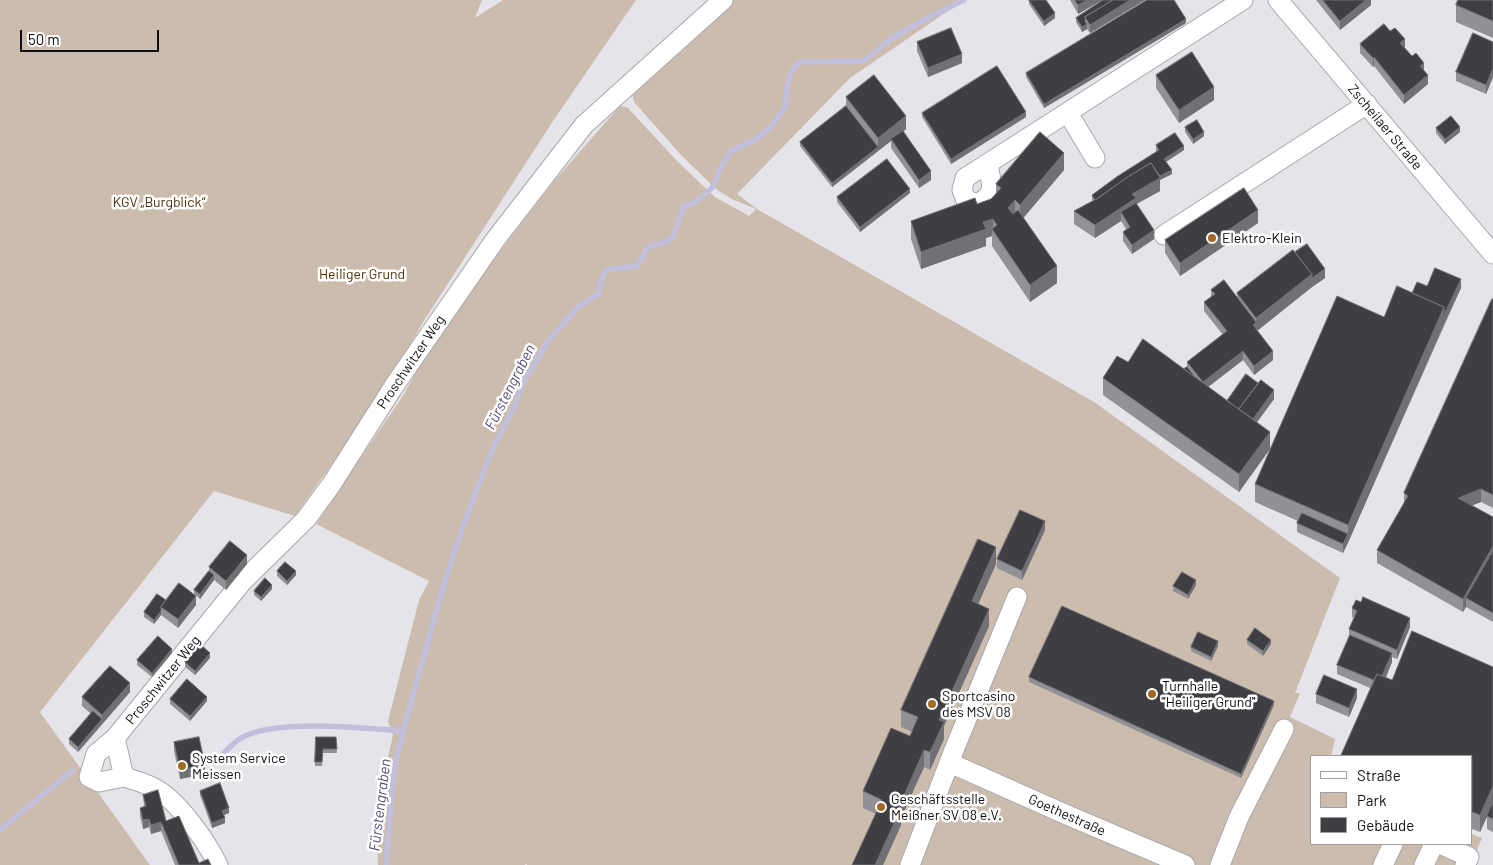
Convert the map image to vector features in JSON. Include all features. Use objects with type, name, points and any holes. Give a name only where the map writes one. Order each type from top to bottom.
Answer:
[{"type":"street","name":"Proschwitzer Weg","points":[[124,777],[99,782],[89,777],[96,754],[115,738],[242,582],[306,519],[331,485],[394,386],[495,240],[584,125],[723,0]]},
{"type":"street","points":[[988,164],[1243,0]]},
{"type":"street","name":"Zscheilaer Straße","points":[[1278,0],[1493,254]]},
{"type":"street","points":[[1164,235],[1366,104]]},
{"type":"street","points":[[1068,113],[1095,158]]},
{"type":"street","points":[[910,865],[1017,597]]},
{"type":"street","points":[[1220,865],[1239,817],[1284,729]]},
{"type":"street","points":[[115,738],[124,777],[154,788],[167,797],[180,810],[214,857]]},
{"type":"street","name":"Goethestraße","points":[[950,762],[1067,815],[1185,865]]},
{"type":"street","points":[[1383,865],[1393,845]]},
{"type":"street","points":[[1424,865],[1434,845]]},
{"type":"street","points":[[1442,845],[1469,857],[1465,865]]},
{"type":"green space","points":[[0,0],[482,0],[475,18],[503,0],[636,0],[553,121],[425,319],[382,393],[295,516],[214,491],[40,712],[150,865],[0,865]]},
{"type":"green space","points":[[733,0],[964,0],[850,78],[737,194],[757,209],[1094,402],[1340,578],[1295,693],[1300,693],[1290,717],[1335,739],[1331,755],[1310,755],[1310,845],[1473,845],[1473,834],[1482,838],[1470,865],[527,865],[526,863],[525,865],[378,865],[376,811],[393,735],[388,721],[419,600],[429,581],[316,524],[404,394],[440,329],[555,180],[620,106],[628,108],[677,161],[715,197],[749,216],[756,209],[732,199],[717,190],[682,156],[634,102],[633,95],[698,36]]},
{"type":"building","points":[[1029,0],[1046,0],[1055,13],[1044,21]]},
{"type":"building","points":[[1075,0],[1087,0],[1078,5]]},
{"type":"building","points":[[1103,0],[1113,0],[1085,17],[1087,24],[1082,27],[1076,18]]},
{"type":"building","points":[[1113,0],[1130,0],[1090,25],[1085,17]]},
{"type":"building","points":[[1147,0],[1174,0],[1186,19],[1044,104],[1026,73]]},
{"type":"building","points":[[1323,0],[1366,0],[1340,21]]},
{"type":"building","points":[[1458,0],[1493,0],[1493,21],[1456,5]]},
{"type":"building","points":[[1384,24],[1390,31],[1395,28],[1405,39],[1400,43],[1412,56],[1416,53],[1424,63],[1420,66],[1428,75],[1404,95],[1374,57],[1360,44]]},
{"type":"building","points":[[951,28],[962,54],[928,68],[917,42]]},
{"type":"building","points":[[1473,33],[1493,42],[1493,68],[1486,85],[1456,72]]},
{"type":"building","points":[[1192,52],[1214,87],[1179,110],[1156,75]]},
{"type":"building","points":[[997,66],[1026,112],[951,159],[922,113]]},
{"type":"building","points":[[874,75],[906,116],[878,138],[846,97]]},
{"type":"building","points":[[846,106],[878,147],[832,183],[800,142]]},
{"type":"building","points":[[1451,116],[1460,127],[1445,139],[1436,128]]},
{"type":"building","points":[[1197,120],[1204,132],[1193,139],[1185,127]]},
{"type":"building","points":[[903,131],[931,171],[919,180],[891,139]]},
{"type":"building","points":[[1040,132],[1064,153],[1020,205],[1015,200],[1008,208],[1013,214],[1018,210],[1057,266],[1030,285],[992,229],[997,225],[993,219],[983,222],[986,229],[921,252],[911,221],[975,198],[977,204],[991,199],[1001,188],[996,184]]},
{"type":"building","points":[[1175,133],[1184,146],[1164,159],[1172,170],[1160,176],[1151,163],[1095,200],[1092,195],[1159,150],[1156,145]]},
{"type":"building","points":[[887,159],[910,189],[860,227],[837,197]]},
{"type":"building","points":[[1151,163],[1160,178],[1132,194],[1136,198],[1095,225],[1074,211],[1100,197]]},
{"type":"building","points":[[1244,188],[1258,210],[1180,263],[1165,240]]},
{"type":"building","points":[[1136,203],[1154,230],[1132,245],[1123,232],[1130,227],[1121,212]]},
{"type":"building","points":[[1307,244],[1325,269],[1312,278],[1312,274],[1295,252]]},
{"type":"building","points":[[1293,250],[1312,274],[1256,318],[1237,293]]},
{"type":"building","points":[[1435,268],[1461,279],[1444,315],[1444,307],[1412,293],[1417,282],[1427,286]]},
{"type":"building","points":[[1224,280],[1256,322],[1253,325],[1273,351],[1254,366],[1243,351],[1203,382],[1187,362],[1227,331],[1204,302],[1215,294],[1211,290]]},
{"type":"building","points":[[1397,286],[1444,307],[1348,525],[1255,484],[1337,296],[1384,317]]},
{"type":"building","points":[[1492,299],[1493,495],[1481,489],[1458,498],[1493,517],[1493,546],[1463,599],[1377,550],[1408,496],[1404,493]]},
{"type":"building","points":[[1143,339],[1270,432],[1239,474],[1103,378],[1117,356],[1128,362]]},
{"type":"building","points":[[1187,367],[1196,378],[1184,369]]},
{"type":"building","points":[[1246,374],[1258,383],[1239,409],[1227,401]]},
{"type":"building","points":[[1261,380],[1274,390],[1253,419],[1239,409]]},
{"type":"building","points":[[1020,510],[1045,521],[1022,571],[997,559]]},
{"type":"building","points":[[1302,513],[1348,534],[1343,544],[1297,523]]},
{"type":"building","points":[[978,539],[996,547],[972,601],[989,609],[939,720],[944,722],[930,752],[924,750],[899,807],[901,808],[875,865],[852,865],[882,800],[863,791],[891,728],[910,736],[918,717],[901,710]]},
{"type":"building","points":[[230,541],[247,555],[226,581],[209,567]]},
{"type":"building","points":[[1493,551],[1493,613],[1466,598]]},
{"type":"building","points":[[285,562],[296,571],[287,581],[277,571]]},
{"type":"building","points":[[209,571],[214,575],[200,594],[194,590]]},
{"type":"building","points":[[1182,572],[1196,580],[1188,595],[1173,586]]},
{"type":"building","points":[[265,578],[272,585],[261,597],[254,591]]},
{"type":"building","points":[[179,583],[196,596],[178,619],[161,607]]},
{"type":"building","points":[[157,594],[166,600],[154,620],[144,612]]},
{"type":"building","points":[[1363,597],[1410,618],[1397,650],[1349,629],[1357,611],[1352,608],[1356,600],[1361,602]]},
{"type":"building","name":"Turnhalle \"Heiliger Grund\"","points":[[1062,606],[1274,701],[1241,774],[1029,677]]},
{"type":"building","points":[[1255,628],[1271,640],[1263,651],[1247,640]]},
{"type":"building","points":[[1412,631],[1493,667],[1493,786],[1480,815],[1473,812],[1473,755],[1341,755],[1377,674],[1392,680]]},
{"type":"building","points":[[1198,632],[1218,641],[1211,657],[1191,647]]},
{"type":"building","points":[[1350,635],[1392,653],[1382,676],[1377,674],[1374,680],[1337,665]]},
{"type":"building","points":[[158,636],[172,649],[152,673],[137,660]]},
{"type":"building","points":[[200,644],[210,653],[195,671],[185,662]]},
{"type":"building","points":[[110,666],[130,683],[102,715],[82,697]]},
{"type":"building","points":[[1324,675],[1357,689],[1349,708],[1316,694]]},
{"type":"building","points":[[187,679],[207,697],[190,716],[170,699]]},
{"type":"building","points":[[93,711],[102,719],[78,747],[69,739]]},
{"type":"building","points":[[199,737],[205,765],[180,770],[174,742]]},
{"type":"building","points":[[316,737],[336,737],[337,749],[323,749],[322,762],[315,762]]},
{"type":"building","points":[[220,783],[229,808],[222,811],[225,818],[212,823],[200,791]]},
{"type":"building","points":[[158,790],[166,821],[179,816],[199,863],[208,859],[211,865],[179,865],[161,822],[151,825],[149,819],[143,820],[140,808],[146,806],[143,795]]},
{"type":"building","points":[[1493,802],[1493,819],[1487,816]]},
{"type":"waterway","name":"Fürstengraben","points":[[386,865],[394,770],[443,587],[464,523],[493,448],[514,407],[522,385],[548,341],[578,307],[599,294],[601,279],[606,270],[637,266],[647,249],[654,244],[661,244],[673,237],[684,206],[694,203],[713,187],[722,165],[732,150],[753,141],[771,127],[785,107],[791,71],[800,62],[864,61],[892,38],[964,0]]},
{"type":"waterway","points":[[224,753],[242,737],[280,728],[322,726],[403,731]]},
{"type":"waterway","points":[[0,830],[73,770]]},
{"type":"place","name":"Elektro-Klein","points":[[1212,238]]},
{"type":"place","name":"Turnhalle \"Heiliger Grund\"","points":[[1152,694]]},
{"type":"place","name":"Sportcasino des MSV 08","points":[[932,704]]},
{"type":"place","name":"System Service Meissen","points":[[182,766]]},
{"type":"place","name":"Geschäftsstelle Meißner SV 08 e.V.","points":[[881,807]]},
{"type":"park label","name":"KGV „Burgblick“","points":[[159,202]]},
{"type":"park label","name":"Heiliger Grund","points":[[362,274]]}]
